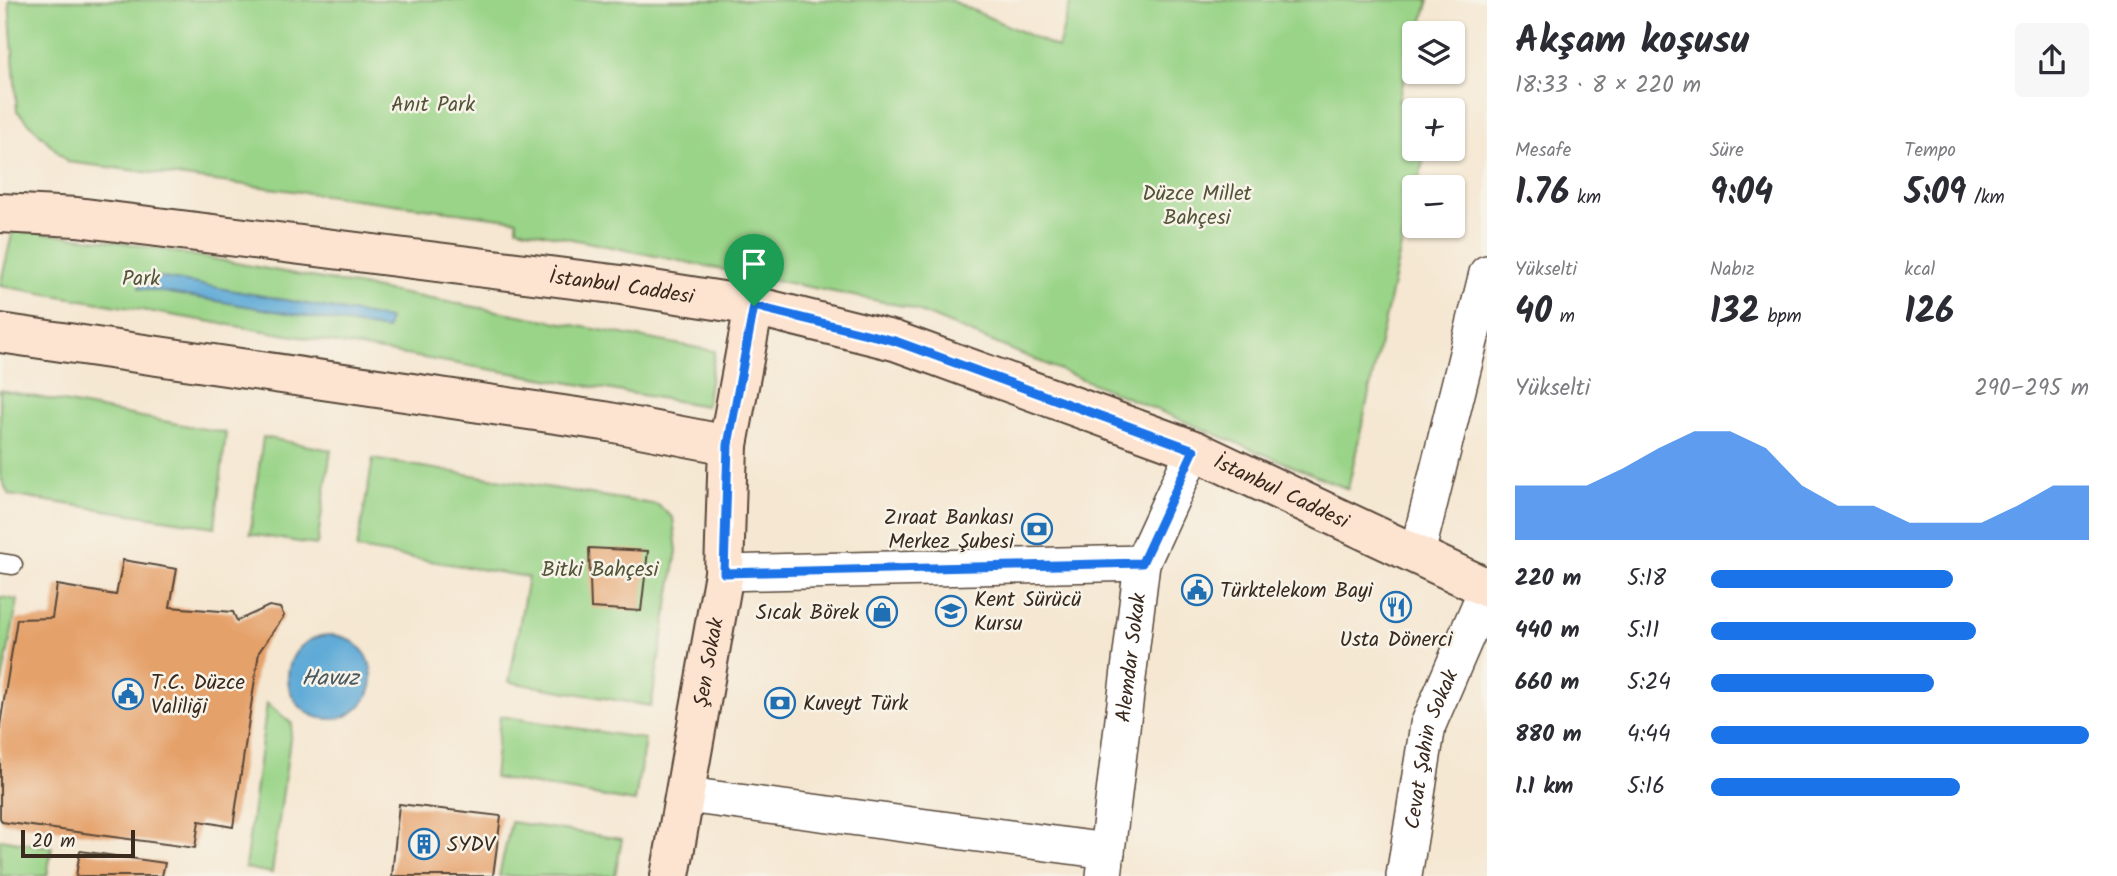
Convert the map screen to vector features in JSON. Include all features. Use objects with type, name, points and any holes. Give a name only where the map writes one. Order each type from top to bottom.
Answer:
[{"type":"main road","name":"İstanbul Caddesi","points":[[0,213],[77,216],[621,285],[754,306],[895,341],[1194,450],[1487,588]]},
{"type":"main road","name":"Şen Sokak","points":[[670,876],[724,573],[728,445],[754,306]]},
{"type":"main road","points":[[0,332],[604,421],[728,445]]},
{"type":"street","points":[[1417,554],[1487,273]]},
{"type":"street","name":"Alemdar Sokak","points":[[1106,863],[1142,563],[1194,450]]},
{"type":"street","points":[[724,573],[1142,563]]},
{"type":"street","name":"Cevat Şahin Sokak","points":[[1404,876],[1428,725],[1487,588]]},
{"type":"street","points":[[686,795],[1106,863]]},
{"type":"green space","name":"Düzce Millet Bahçesi","points":[[9,0],[950,0],[1058,48],[1071,0],[1429,0],[1423,21],[1402,21],[1403,84],[1398,100],[1402,102],[1402,161],[1423,161],[1420,175],[1402,175],[1403,238],[1348,489],[908,307],[517,228],[517,220],[68,162],[17,111]]},
{"type":"green space","name":"Park","points":[[13,230],[121,242],[715,351],[706,406],[0,286]]},
{"type":"green space","points":[[0,390],[226,433],[215,527],[9,495],[0,476]]},
{"type":"green space","points":[[263,437],[331,450],[317,545],[250,534]]},
{"type":"green space","name":"Bitki Bahçesi","points":[[373,459],[658,505],[673,518],[677,551],[651,706],[509,682],[528,577],[357,549]]},
{"type":"green space","points":[[0,597],[18,600],[0,692]]},
{"type":"green space","points":[[267,703],[292,724],[272,873],[245,868]]},
{"type":"green space","points":[[500,716],[645,739],[635,802],[494,778]]},
{"type":"green space","points":[[511,822],[622,839],[615,876],[499,876]]},
{"type":"green space","points":[[0,839],[52,847],[47,876],[0,876]]},
{"type":"water","points":[[143,274],[389,319],[387,330],[139,288]]},
{"type":"water","name":"Havuz","points":[[330,635],[346,638],[360,647],[369,661],[372,677],[369,693],[360,707],[346,716],[330,719],[314,716],[300,707],[291,693],[288,677],[291,661],[300,647],[314,638]]},
{"type":"building","points":[[589,548],[648,551],[641,611],[591,608]]},
{"type":"building","name":"T.C. Düzce Valiliği","points":[[123,560],[177,569],[170,607],[233,612],[237,621],[269,606],[280,608],[284,616],[259,652],[233,827],[199,821],[195,848],[2,822],[0,818],[0,725],[17,619],[52,618],[57,585],[116,595]]},
{"type":"building","points":[[399,804],[501,816],[493,876],[392,876]]},
{"type":"building","points":[[80,851],[165,863],[162,876],[76,876]]},
{"type":"place","name":"Zıraat Bankası Merkez Şubesi","points":[[1037,529]]},
{"type":"place","name":"Türktelekom Bayi","points":[[1197,590]]},
{"type":"place","name":"Usta Dönerci","points":[[1396,607]]},
{"type":"place","name":"Kent Sürücü Kursu","points":[[951,611]]},
{"type":"place","name":"Sıcak Börek","points":[[882,612]]},
{"type":"place","name":"T.C. Düzce Valiliği","points":[[128,694]]},
{"type":"place","name":"Kuveyt Türk","points":[[780,703]]},
{"type":"place","name":"SYDV","points":[[424,844]]},
{"type":"route","points":[[754,306],[895,341],[1194,450],[1142,563],[724,573],[728,445],[754,306]]},
{"type":"park label","name":"Anıt Park","points":[[433,104]]}]
